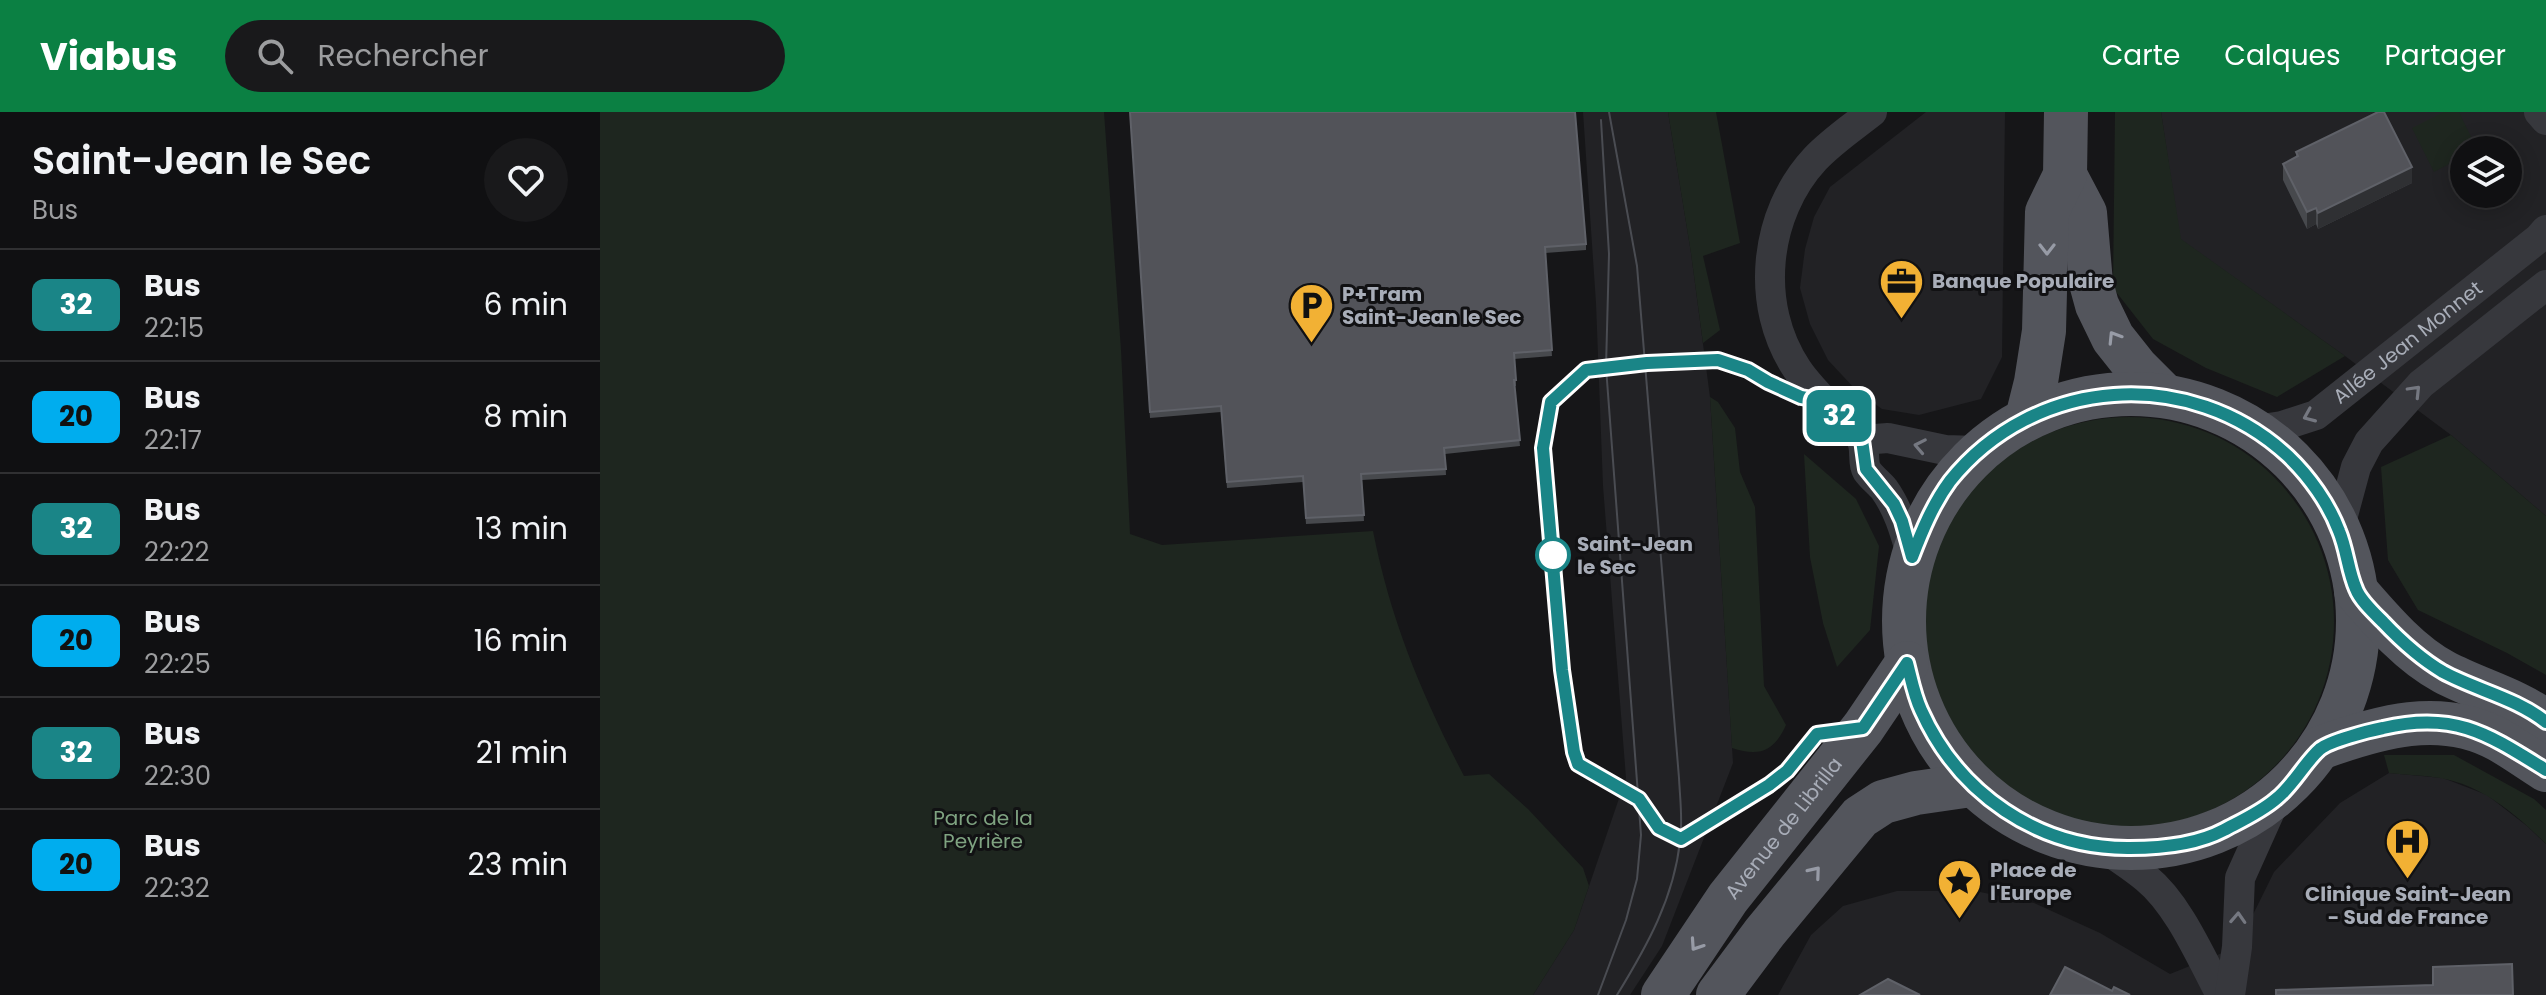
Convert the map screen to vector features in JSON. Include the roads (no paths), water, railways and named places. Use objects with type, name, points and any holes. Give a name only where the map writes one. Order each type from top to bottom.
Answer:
[{"type":"main road","points":[[2027,418],[2044,331],[2047,212],[2065,175],[2066,112]]},
{"type":"main road","points":[[2065,175],[2085,213],[2091,283],[2097,305],[2113,338],[2165,396]]},
{"type":"main road","points":[[2118,393],[2165,396],[2212,408],[2255,430],[2289,457],[2317,491],[2339,530],[2356,591],[2357,646],[2345,699],[2320,748],[2275,800],[2220,832],[2164,848],[2105,848],[2068,841],[2033,828],[2001,809],[1971,785],[1942,749],[1920,708],[1907,663],[1903,628],[1904,592],[1912,557],[1928,518],[1950,482],[1978,451],[2027,418],[2071,401],[2118,393]]},
{"type":"main road","points":[[2356,591],[2383,622],[2442,671],[2505,699],[2546,722]]},
{"type":"main road","name":"Avenue de Librilla","points":[[1663,995],[1728,898],[1863,728],[1907,663]]},
{"type":"main road","points":[[2320,748],[2385,727],[2421,722],[2461,725],[2497,739],[2546,770]]},
{"type":"main road","points":[[1718,995],[1765,932],[1860,817],[1883,802],[1916,793],[1971,785]]},
{"type":"main road","points":[[1728,898],[1765,932]]},
{"type":"street","points":[[1872,112],[1816,158],[1800,178],[1774,230],[1770,284],[1776,319],[1787,351],[1798,370],[1824,401],[1862,440],[1866,469],[1894,504],[1912,557]]},
{"type":"street","points":[[2539,112],[2546,120]]},
{"type":"street","name":"Allée Jean Monnet","points":[[2255,430],[2282,426],[2316,415],[2546,230]]},
{"type":"street","name":"Allée Jean Monnet","points":[[2339,530],[2356,467],[2369,442],[2421,384],[2546,285]]},
{"type":"street","points":[[1862,440],[1888,438],[1945,450],[1978,451]]},
{"type":"street","points":[[2230,995],[2237,947],[2240,878],[2275,800]]},
{"type":"street","points":[[2105,848],[2148,879],[2168,903],[2221,995]]},
{"type":"tram line","points":[[1609,112],[1637,266],[1681,818],[1677,862],[1665,902],[1649,940],[1617,995]]},
{"type":"tram line","points":[[1598,995],[1626,920],[1637,879],[1641,835],[1606,367],[1609,254],[1601,120]]},
{"type":"place","name":"Banque Populaire","points":[[1901,320]]},
{"type":"place","name":"P+Tram Saint-Jean le Sec","points":[[1311,344]]},
{"type":"place","name":"Saint-Jean le Sec","points":[[1553,555]]},
{"type":"place","name":"Clinique Saint-Jean - Sud de France","points":[[2408,881]]},
{"type":"place","name":"Place de l'Europe","points":[[1959,920]]},
{"type":"park label","name":"Parc de la Peyrière","points":[[983,830]]}]
